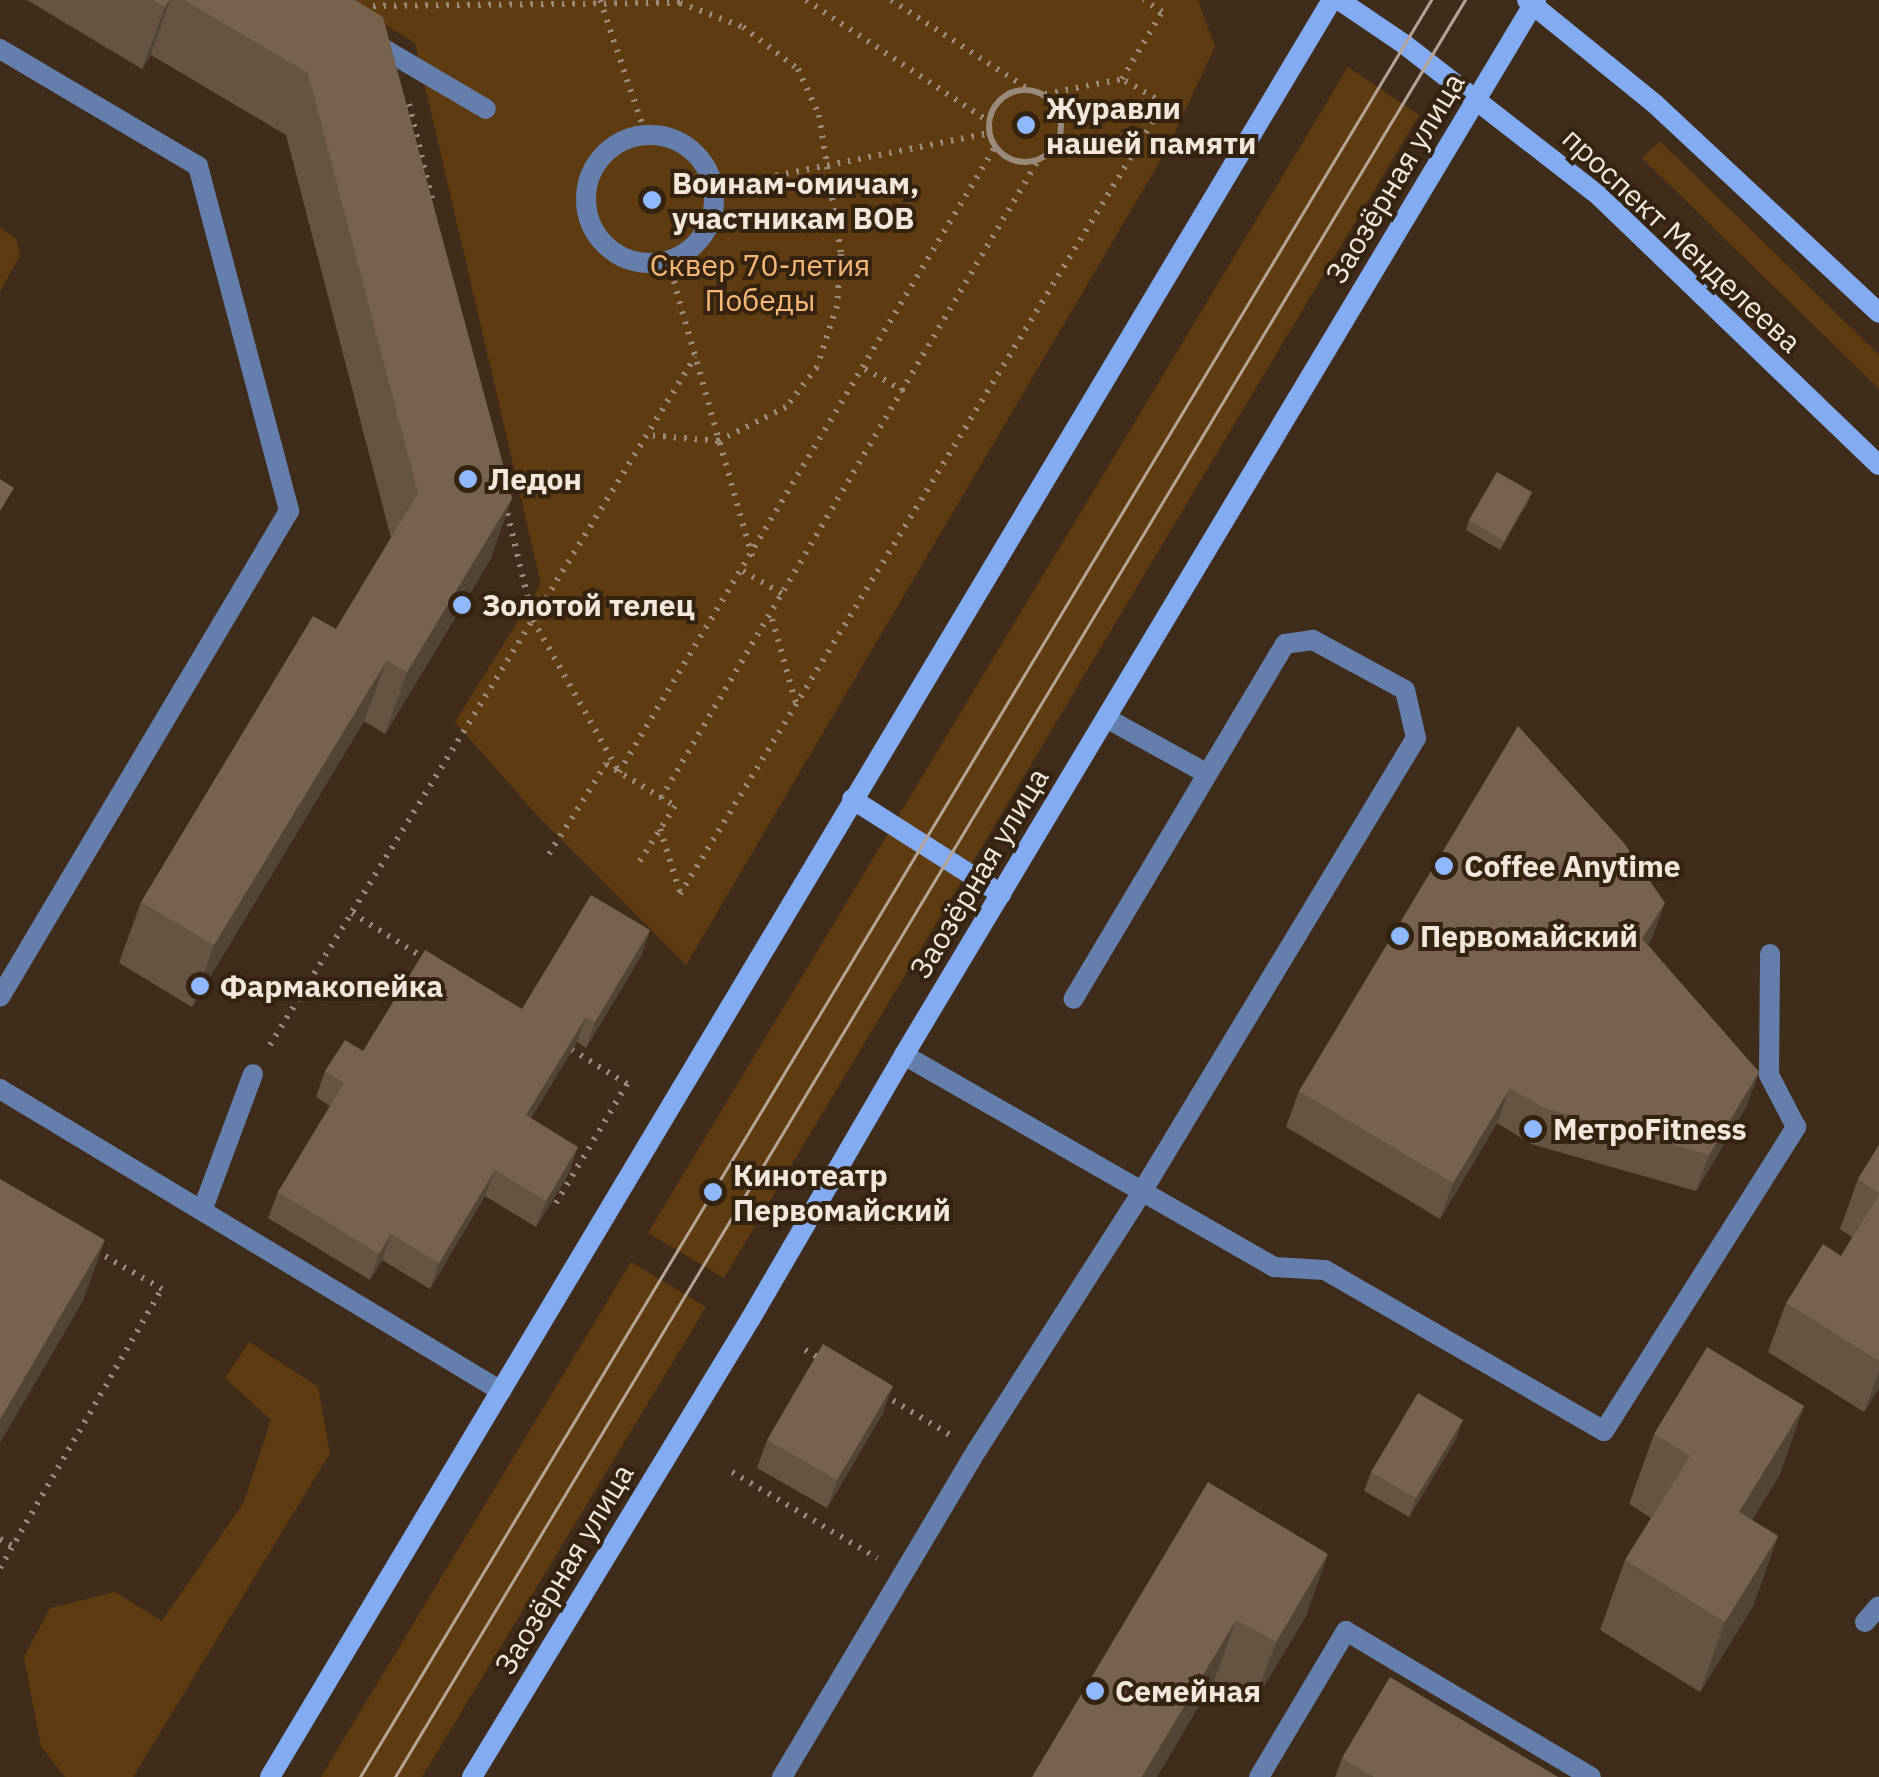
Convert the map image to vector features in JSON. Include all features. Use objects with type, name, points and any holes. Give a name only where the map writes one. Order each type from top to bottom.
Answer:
[{"type":"main road","name":"проспект Менделеева","points":[[1335,0],[1477,100],[1597,194],[1879,465]]},
{"type":"main road","points":[[270,1777],[852,799],[1335,0]]},
{"type":"main road","points":[[1532,2],[1655,104],[1879,313]]},
{"type":"main road","name":"Заозёрная улица","points":[[472,1777],[751,1318],[904,1054],[1108,719],[1532,2]]},
{"type":"main road","points":[[852,799],[1001,894]]},
{"type":"street","points":[[355,32],[486,109]]},
{"type":"street","points":[[0,49],[198,166],[289,511],[0,997]]},
{"type":"street","points":[[646,135],[682,144],[708,170],[714,188],[709,225],[700,241],[668,261],[647,263],[617,252],[594,230],[587,210],[590,178],[607,151],[646,135]]},
{"type":"street","points":[[782,1777],[977,1450],[1143,1190],[1416,738],[1406,690],[1313,640],[1284,644],[1073,999]]},
{"type":"street","points":[[1108,719],[1206,773]]},
{"type":"street","points":[[904,1054],[1274,1268],[1324,1270],[1604,1431],[1796,1128],[1769,1075],[1770,954]]},
{"type":"street","points":[[202,1211],[253,1074]]},
{"type":"street","points":[[0,1089],[501,1391]]},
{"type":"street","points":[[1259,1777],[1346,1631],[1591,1777]]},
{"type":"path","points":[[806,0],[988,121]]},
{"type":"path","points":[[891,0],[1030,90],[1044,95],[1059,112],[1056,145]]},
{"type":"path","points":[[1122,79],[1162,12],[1144,0]]},
{"type":"path","points":[[600,3],[646,135]]},
{"type":"path","points":[[365,8],[384,4],[493,8],[680,3],[743,27],[798,70],[818,114],[830,165],[841,254],[837,306],[816,367],[786,407],[718,441],[647,435]]},
{"type":"path","points":[[398,56],[435,212]]},
{"type":"path","points":[[660,829],[680,894],[1164,103],[1122,79],[1044,95]]},
{"type":"path","points":[[1030,90],[1005,96],[988,121],[995,147],[1011,159],[1037,162]]},
{"type":"path","points":[[714,188],[990,133]]},
{"type":"path","points":[[661,798],[772,618],[1037,162],[1056,145],[1145,135]]},
{"type":"path","points":[[618,772],[743,571],[995,147]]},
{"type":"path","points":[[668,261],[752,556]]},
{"type":"path","points":[[253,1074],[695,357]]},
{"type":"path","points":[[865,368],[904,391]]},
{"type":"path","points":[[500,484],[533,620],[618,772]]},
{"type":"path","points":[[743,571],[784,595]]},
{"type":"path","points":[[772,618],[796,703]]},
{"type":"path","points":[[549,854],[606,764],[675,806],[638,864]]},
{"type":"path","points":[[352,913],[433,964]]},
{"type":"path","points":[[556,1203],[628,1084],[563,1044]]},
{"type":"path","points":[[0,1568],[162,1289],[81,1242]]},
{"type":"path","points":[[805,1350],[836,1368]]},
{"type":"path","points":[[868,1386],[977,1450]]},
{"type":"path","points":[[732,1472],[904,1574]]},
{"type":"path","points":[[0,1539],[13,1546]]},
{"type":"green space","name":"Сквер 70-летия Победы","points":[[344,0],[1198,0],[1215,47],[1166,151],[686,965],[536,814],[455,722],[541,584],[415,43]]},
{"type":"green space","points":[[1348,67],[1419,115],[724,1278],[648,1233]]},
{"type":"green space","points":[[1660,141],[1879,355],[1879,389],[1642,158]]},
{"type":"green space","points":[[0,227],[16,239],[20,255],[0,292]]},
{"type":"green space","points":[[631,1262],[706,1307],[422,1777],[321,1777]]},
{"type":"green space","points":[[249,1342],[318,1387],[330,1453],[133,1777],[65,1777],[41,1746],[24,1657],[50,1608],[115,1592],[162,1621],[244,1502],[271,1420],[225,1378]]},
{"type":"building","points":[[184,0],[355,0],[383,17],[512,498],[407,672],[387,660],[214,945],[141,902],[313,616],[336,629],[418,493],[308,73]]},
{"type":"building","points":[[1497,472],[1532,492],[1504,541],[1469,520]]},
{"type":"building","points":[[0,479],[14,488],[0,511]]},
{"type":"building","points":[[1518,726],[1624,843],[1665,903],[1642,939],[1759,1072],[1709,1155],[1544,1108],[1510,1088],[1453,1183],[1299,1091]]},
{"type":"building","points":[[591,895],[650,930],[595,1022],[586,1017],[526,1115],[578,1147],[546,1201],[495,1170],[439,1263],[391,1234],[379,1254],[278,1192],[344,1083],[325,1071],[345,1040],[363,1051],[425,950],[522,1009]]},
{"type":"building","points":[[1879,1145],[1879,1193],[1858,1179]]},
{"type":"building","points":[[0,1179],[105,1240],[0,1420]]},
{"type":"building","points":[[1879,1195],[1879,1361],[1786,1303],[1823,1244],[1841,1256]]},
{"type":"building","points":[[823,1344],[893,1386],[837,1480],[767,1440]]},
{"type":"building","points":[[1707,1347],[1804,1406],[1739,1512],[1778,1536],[1725,1622],[1625,1560],[1690,1456],[1654,1434]]},
{"type":"building","points":[[1418,1393],[1463,1420],[1416,1498],[1371,1472]]},
{"type":"building","points":[[1208,1482],[1328,1554],[1276,1642],[1236,1620],[1142,1777],[1032,1777]]},
{"type":"building","points":[[1390,1677],[1558,1777],[1374,1777],[1342,1758]]},
{"type":"tram line","points":[[360,1777],[1431,0]]},
{"type":"tram line","points":[[395,1777],[1465,0]]},
{"type":"place","name":"Журавли нашей памяти","points":[[1026,125]]},
{"type":"place","name":"Воинам-омичам, участникам ВОВ","points":[[652,200]]},
{"type":"place","name":"Ледон","points":[[468,479]]},
{"type":"place","name":"Золотой телец","points":[[462,605]]},
{"type":"place","name":"Coffee Anytime","points":[[1444,866]]},
{"type":"place","name":"Первомайский","points":[[1400,936]]},
{"type":"place","name":"Фармакопейка","points":[[200,986]]},
{"type":"place","name":"МетроFitness","points":[[1533,1129]]},
{"type":"place","name":"Кинотеатр Первомайский","points":[[713,1192]]},
{"type":"place","name":"Семейная","points":[[1095,1691]]}]
